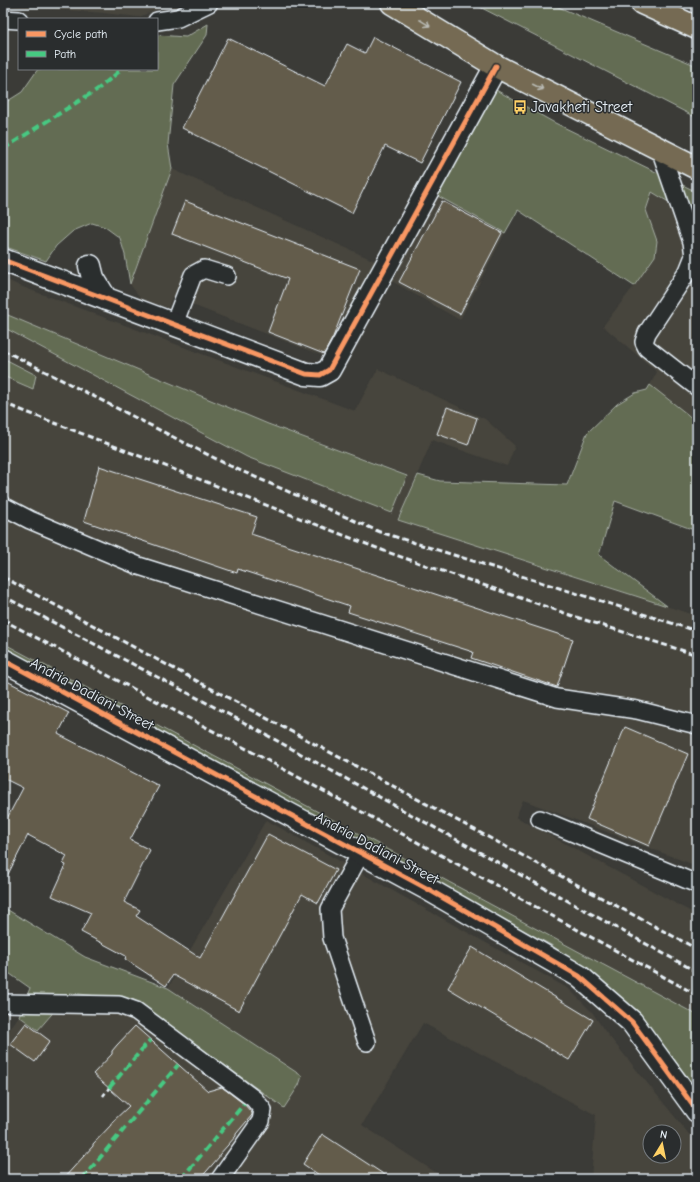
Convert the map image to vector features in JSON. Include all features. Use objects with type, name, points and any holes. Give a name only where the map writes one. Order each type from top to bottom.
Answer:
[{"type":"main road","points":[[392,3],[496,66],[697,168]]},
{"type":"main road","points":[[642,3],[697,28]]},
{"type":"street","points":[[3,260],[306,374],[320,375],[329,370],[496,66]]},
{"type":"street","points":[[90,266],[93,278],[106,299]]},
{"type":"street","name":"Andria Dadiani Street","points":[[3,660],[426,888],[579,976],[632,1022],[697,1111]]},
{"type":"lane","points":[[158,21],[178,18],[209,3]]},
{"type":"lane","points":[[3,19],[18,20]]},
{"type":"lane","points":[[660,150],[692,242],[694,256],[688,271],[647,334],[644,342],[647,348],[697,387]]},
{"type":"lane","points":[[174,324],[192,275],[204,269],[227,276]]},
{"type":"lane","points":[[3,506],[30,520],[139,566],[556,698],[637,710],[697,726]]},
{"type":"lane","points":[[540,819],[697,884]]},
{"type":"lane","points":[[361,853],[330,909],[332,938],[367,1042]]},
{"type":"lane","points":[[3,1003],[120,1005],[136,1011],[254,1099],[263,1110],[261,1121],[220,1179]]},
{"type":"path","points":[[103,1096],[110,1088]]},
{"type":"shaded area","points":[[14,3],[172,3],[139,17],[14,6]]},
{"type":"shaded area","points":[[172,169],[377,262],[332,345],[323,356],[172,297],[168,308],[141,299],[130,284]]},
{"type":"shaded area","points":[[652,192],[697,219],[697,423],[650,385],[657,372],[603,326],[655,256],[657,241],[646,210]]},
{"type":"shaded area","points":[[436,195],[505,233],[460,320],[388,279]]},
{"type":"shaded area","points":[[3,278],[20,286],[355,411],[378,369],[485,419],[515,446],[507,466],[432,440],[398,520],[697,616],[697,866],[523,800],[516,817],[697,915],[697,1015],[3,643],[3,376],[33,388],[36,375],[3,358],[3,327],[247,457],[407,475],[268,424],[3,313]]},
{"type":"shaded area","points":[[266,820],[569,989],[592,1012],[604,1030],[681,1124],[642,1124],[642,1164],[682,1164],[682,1126],[697,1144],[697,1179],[591,1179],[596,1115],[423,1023],[362,1125],[446,1179],[3,1179],[3,1039],[19,1016],[38,1030],[70,993],[134,1000],[284,1108],[302,1076],[168,988]]},
{"type":"green space","points":[[472,3],[549,3],[697,66],[697,118]]},
{"type":"green space","points":[[208,24],[207,35],[174,85],[168,144],[172,169],[130,284],[125,255],[120,238],[105,227],[92,223],[73,231],[56,246],[46,261],[3,246],[3,104],[22,92],[37,70],[158,70],[158,35],[186,37]]},
{"type":"green space","points":[[496,90],[553,122],[697,192],[697,219],[652,192],[646,210],[657,241],[655,256],[634,286],[518,210],[505,233],[436,195]]},
{"type":"green space","points":[[3,313],[268,424],[407,476],[392,513],[247,457],[3,327]]},
{"type":"green space","points":[[3,358],[36,375],[33,389],[3,376]]},
{"type":"green space","points":[[650,385],[697,423],[697,531],[615,501],[599,555],[667,606],[398,520],[418,475],[440,481],[567,485],[587,433],[617,404],[635,393],[647,390]]},
{"type":"green space","points":[[3,643],[697,1015],[697,1089],[651,1031],[603,981],[551,945],[3,652]]},
{"type":"green space","points":[[3,907],[85,957],[168,988],[302,1076],[299,1085],[284,1108],[134,1000],[70,993],[38,1030],[19,1016],[30,988],[3,969]]},
{"type":"building","points":[[373,37],[461,82],[420,163],[385,146],[352,213],[182,128],[228,38],[325,86],[347,44],[365,53]]},
{"type":"building","points":[[185,201],[360,269],[333,337],[324,354],[268,332],[288,279],[172,234]]},
{"type":"building","points":[[442,201],[502,233],[460,314],[399,282]]},
{"type":"building","points":[[447,407],[477,418],[468,445],[437,434]]},
{"type":"building","points":[[99,466],[257,517],[251,534],[573,639],[557,687],[471,658],[473,652],[348,612],[350,606],[238,569],[237,573],[84,521]]},
{"type":"building","points":[[3,679],[69,713],[58,734],[159,786],[130,840],[150,850],[124,902],[140,910],[136,916],[200,958],[268,834],[336,870],[318,903],[302,894],[239,1011],[173,975],[166,986],[125,959],[126,956],[81,932],[91,913],[52,896],[66,865],[63,864],[67,856],[28,835],[3,884],[3,826],[23,788],[3,778]]},
{"type":"building","points":[[625,727],[688,754],[649,846],[587,819]]},
{"type":"building","points":[[472,947],[593,1020],[569,1060],[448,988]]},
{"type":"building","points":[[26,1023],[50,1041],[35,1062],[10,1044]]},
{"type":"building","points":[[135,1026],[208,1091],[222,1087],[244,1104],[252,1115],[200,1179],[63,1179],[111,1125],[111,1123],[129,1106],[93,1074]]},
{"type":"building","points":[[322,1134],[391,1179],[325,1179],[303,1164]]},
{"type":"railway","points":[[3,350],[230,466],[380,532],[697,631]]},
{"type":"railway","points":[[3,403],[387,552],[585,620],[697,655]]},
{"type":"railway","points":[[3,577],[697,949]]},
{"type":"railway","points":[[3,596],[243,722],[697,972]]},
{"type":"railway","points":[[3,620],[232,741],[697,995]]},
{"type":"marked path","points":[[3,149],[98,89],[121,70]]},
{"type":"marked path","points":[[109,1088],[150,1040]]},
{"type":"marked path","points":[[82,1179],[178,1065]]},
{"type":"marked path","points":[[181,1179],[244,1104]]},
{"type":"cycle path","points":[[3,260],[306,374],[320,375],[329,370],[496,66]]},
{"type":"cycle path","points":[[3,660],[426,888],[579,976],[632,1022],[697,1111]]},
{"type":"place","name":"Javakheti Street","points":[[520,107]]}]
